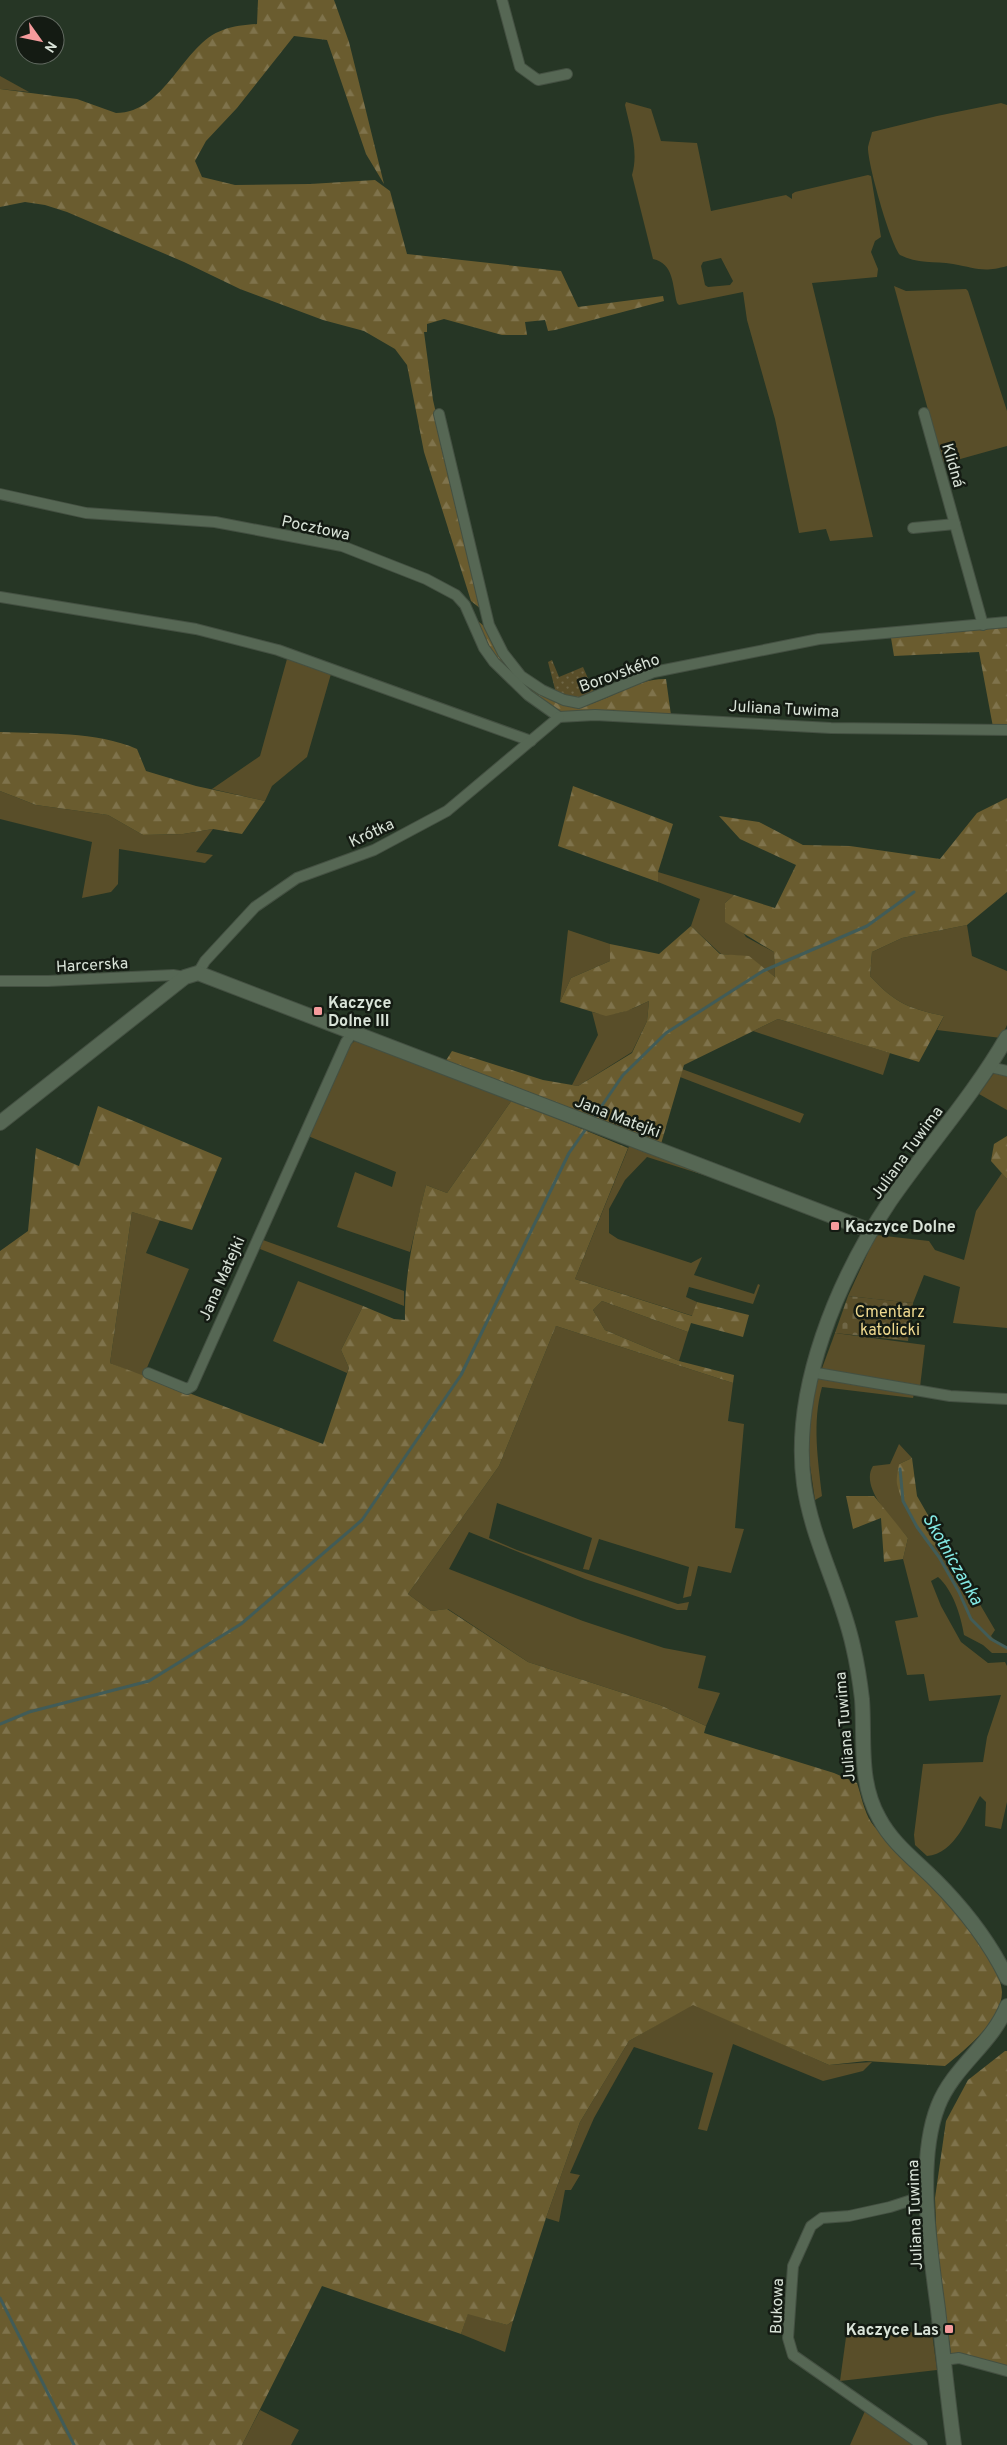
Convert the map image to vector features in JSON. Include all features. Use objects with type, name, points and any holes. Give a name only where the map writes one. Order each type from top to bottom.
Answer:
[{"type":"street","points":[[502,0],[520,67],[538,80],[567,74]]},
{"type":"street","name":"Klidná","points":[[924,413],[983,625]]},
{"type":"street","name":"Borovského","points":[[439,414],[489,625],[503,653],[521,676],[542,690],[564,700],[579,703],[654,672],[820,640],[1007,622]]},
{"type":"street","name":"Pocztowa","points":[[0,494],[25,502],[86,513],[215,522],[342,546],[426,579],[456,595],[465,605],[484,648],[494,662],[528,694],[559,717]]},
{"type":"street","points":[[913,528],[955,524]]},
{"type":"street","points":[[0,597],[196,630],[278,650],[531,740]]},
{"type":"street","name":"Juliana Tuwima","points":[[559,717],[595,715],[831,728],[1007,730]]},
{"type":"street","name":"Krótka","points":[[192,975],[255,908],[297,878],[374,850],[447,811],[559,717]]},
{"type":"street","points":[[0,1123],[192,975]]},
{"type":"street","name":"Harcerska","points":[[0,980],[48,981],[192,975]]},
{"type":"street","name":"Jana Matejki","points":[[192,975],[353,1032],[871,1231]]},
{"type":"street","name":"Jana Matejki","points":[[148,1374],[187,1389],[192,1386],[310,1119],[346,1042],[353,1032]]},
{"type":"street","name":"Juliana Tuwima","points":[[1007,1038],[990,1068],[892,1199],[871,1231],[833,1311],[811,1372],[805,1397],[802,1426],[804,1484],[815,1530],[853,1647],[862,1697],[864,1771],[870,1798],[878,1818],[892,1838],[956,1903],[1007,1978]]},
{"type":"street","points":[[990,1068],[1007,1071]]},
{"type":"street","points":[[811,1372],[950,1396],[1007,1399]]},
{"type":"street","name":"Juliana Tuwima","points":[[954,2445],[929,2245],[927,2195],[929,2144],[932,2121],[949,2084],[999,2023],[1007,2006]]},
{"type":"street","name":"Bukowa","points":[[922,2445],[793,2355],[788,2338],[793,2266],[811,2226],[822,2218],[850,2216],[890,2207],[927,2195]]},
{"type":"street","points":[[944,2360],[959,2358],[1007,2371]]},
{"type":"green space","points":[[258,0],[334,0],[349,42],[384,184],[366,154],[327,40],[294,36],[237,108],[206,141],[195,161],[202,177],[235,185],[310,184],[375,180],[390,191],[407,254],[561,271],[578,307],[663,296],[664,301],[555,330],[548,331],[545,320],[525,322],[527,335],[502,335],[444,319],[427,324],[427,332],[424,332],[433,400],[481,609],[471,601],[424,452],[407,365],[395,349],[364,331],[323,320],[240,289],[184,262],[67,212],[45,205],[25,202],[0,207],[0,89],[77,99],[116,113],[133,110],[148,102],[161,90],[196,48],[209,37],[223,30],[257,24]]},
{"type":"green space","points":[[0,76],[29,92],[0,89]]},
{"type":"green space","points":[[626,102],[651,109],[661,141],[697,143],[711,211],[786,195],[792,199],[792,194],[795,192],[868,175],[871,176],[881,237],[875,241],[871,252],[878,269],[877,277],[812,283],[873,537],[830,541],[826,529],[799,533],[775,419],[747,320],[743,292],[679,305],[677,303],[669,270],[665,265],[653,259],[632,175],[635,157]],"holes":[[[721,258],[733,281],[730,285],[708,287],[705,285],[701,266],[703,262]]]},
{"type":"green space","points":[[1001,103],[1007,105],[1007,266],[980,269],[919,261],[900,255],[885,220],[871,169],[868,147],[872,132]]},
{"type":"green space","points":[[894,286],[906,291],[966,289],[968,291],[1007,411],[1007,446],[946,463],[942,461]]},
{"type":"green space","points":[[477,621],[484,626],[494,645],[524,677],[547,696],[559,702],[571,706],[583,706],[644,682],[666,679],[671,715],[557,711],[509,676],[488,648]]},
{"type":"green space","points":[[1007,626],[1007,727],[993,727],[979,652],[894,656],[891,638]]},
{"type":"green space","points":[[287,659],[331,674],[307,757],[272,786],[265,801],[212,789],[260,756]]},
{"type":"green space","points":[[552,660],[559,677],[583,667],[594,692],[572,701],[556,693],[548,662]]},
{"type":"green space","points":[[0,732],[70,734],[121,743],[137,749],[146,771],[196,786],[265,801],[242,834],[213,829],[183,834],[143,835],[108,815],[36,805],[0,791]]},
{"type":"green space","points":[[573,786],[673,824],[658,872],[658,882],[558,846]]},
{"type":"green space","points":[[0,791],[36,805],[108,815],[143,835],[183,834],[213,829],[196,852],[213,855],[205,863],[119,849],[118,884],[111,892],[82,898],[92,842],[0,819]]},
{"type":"green space","points":[[1007,798],[1007,892],[967,925],[902,938],[872,952],[870,976],[887,993],[903,1004],[944,1016],[919,1062],[778,1019],[684,1065],[661,1144],[445,1062],[452,1051],[543,1080],[578,1086],[632,1053],[647,1021],[649,1001],[627,1011],[606,1016],[560,1002],[571,978],[610,961],[610,944],[659,954],[691,926],[720,954],[749,956],[775,977],[774,952],[725,922],[725,903],[734,895],[775,908],[796,865],[740,839],[719,816],[759,822],[803,845],[850,846],[940,859],[977,813]]},
{"type":"green space","points":[[658,872],[734,895],[725,903],[746,937],[774,952],[775,977],[749,957],[721,954],[691,926],[700,899],[658,882]]},
{"type":"green space","points":[[967,925],[972,956],[1007,971],[1007,1025],[1001,1038],[937,1030],[944,1016],[903,1004],[887,993],[870,976],[872,952],[902,938]]},
{"type":"green space","points":[[568,930],[610,944],[610,961],[571,978],[560,1002]]},
{"type":"green space","points":[[649,1001],[647,1021],[632,1052],[578,1086],[572,1085],[598,1035],[592,1012],[615,1014]]},
{"type":"green space","points":[[778,1019],[890,1053],[883,1075],[753,1031]]},
{"type":"green space","points":[[356,1040],[512,1100],[447,1193],[426,1185],[410,1252],[337,1227],[355,1172],[392,1187],[396,1172],[308,1136],[350,1045]]},
{"type":"green space","points":[[682,1069],[804,1114],[800,1123],[680,1077]]},
{"type":"green space","points":[[994,1073],[1007,1075],[1007,1110],[979,1094]]},
{"type":"green space","points":[[512,1100],[628,1148],[575,1279],[692,1316],[697,1302],[749,1315],[743,1337],[691,1323],[688,1332],[602,1301],[593,1310],[605,1330],[679,1361],[734,1375],[733,1383],[556,1326],[499,1466],[408,1594],[431,1611],[447,1609],[528,1662],[660,1705],[706,1726],[704,1733],[834,1773],[857,1783],[866,1813],[874,1826],[904,1854],[946,1900],[990,1960],[999,1978],[1002,1992],[1000,2003],[996,2013],[981,2034],[945,2066],[866,2061],[829,2065],[693,2005],[629,2041],[580,2122],[546,2218],[513,2321],[507,2325],[468,2314],[461,2334],[322,2286],[242,2445],[0,2445],[0,1251],[28,1231],[36,1148],[79,1166],[98,1106],[222,1158],[192,1230],[132,1212],[110,1363],[323,1444],[349,1368],[341,1350],[363,1306],[394,1319],[405,1320],[408,1268],[426,1185],[447,1193]]},
{"type":"green space","points":[[1007,1136],[1007,1179],[991,1161],[994,1144]]},
{"type":"green space","points":[[630,1144],[732,1184],[647,1157],[625,1180],[609,1209],[609,1233],[618,1239],[691,1263],[702,1257],[694,1275],[754,1294],[758,1284],[760,1285],[753,1304],[689,1287],[686,1297],[697,1302],[693,1316],[575,1279]]},
{"type":"green space","points":[[1002,1173],[1007,1179],[1007,1328],[953,1323],[960,1287],[924,1275],[913,1303],[848,1296],[876,1235],[929,1241],[935,1250],[964,1260],[976,1211]]},
{"type":"green space","points":[[132,1212],[160,1220],[146,1253],[189,1269],[143,1377],[110,1363]]},
{"type":"green space","points":[[263,1240],[404,1291],[404,1306],[260,1249]]},
{"type":"green space","points":[[298,1281],[363,1306],[341,1350],[349,1368],[347,1373],[273,1341]]},
{"type":"green space","name":"Cmentarz katolicki","points":[[848,1296],[913,1303],[908,1341],[835,1333]]},
{"type":"green space","points":[[602,1301],[688,1332],[679,1361],[605,1330],[593,1310]]},
{"type":"green space","points":[[556,1326],[733,1383],[728,1421],[744,1424],[735,1528],[744,1529],[731,1573],[698,1566],[691,1596],[683,1598],[689,1567],[599,1539],[589,1570],[583,1569],[592,1538],[497,1503],[489,1538],[517,1550],[678,1604],[689,1602],[687,1610],[677,1610],[585,1579],[469,1532],[449,1569],[583,1621],[664,1648],[706,1656],[698,1688],[720,1693],[706,1726],[660,1705],[528,1662],[448,1609],[431,1611],[408,1594],[499,1466]]},
{"type":"green space","points":[[835,1333],[925,1345],[920,1387],[821,1371]]},
{"type":"green space","points":[[818,1378],[914,1394],[913,1398],[822,1387],[817,1414],[817,1428],[822,1496],[815,1500],[808,1452],[814,1381]]},
{"type":"green space","points":[[899,1444],[912,1458],[899,1464],[916,1521],[927,1540],[934,1546],[944,1543],[995,1630],[991,1636],[999,1645],[1007,1646],[1007,1653],[992,1653],[983,1645],[964,1635],[961,1620],[948,1589],[938,1577],[931,1581],[941,1606],[961,1642],[988,1663],[1005,1662],[1007,1666],[1007,1802],[1001,1829],[985,1826],[986,1802],[980,1796],[953,1842],[937,1854],[927,1856],[915,1845],[914,1835],[923,1764],[983,1762],[987,1737],[1001,1695],[929,1701],[924,1674],[907,1675],[895,1621],[918,1617],[903,1559],[908,1538],[880,1504],[874,1494],[870,1475],[873,1466],[890,1464]]},
{"type":"green space","points":[[912,1458],[917,1496],[944,1543],[934,1546],[922,1535],[911,1518],[899,1491],[897,1477],[899,1464]]},
{"type":"green space","points":[[846,1496],[874,1496],[908,1538],[903,1559],[884,1562],[881,1518],[853,1529]]},
{"type":"green space","points":[[693,2004],[829,2065],[872,2062],[863,2071],[823,2081],[733,2044],[707,2131],[698,2129],[713,2073],[634,2047],[594,2118],[570,2173],[580,2175],[571,2190],[565,2190],[559,2222],[546,2218],[580,2122],[629,2041]]},
{"type":"green space","points":[[1007,2051],[1007,2366],[951,2354],[937,2248],[935,2198],[946,2121],[968,2080]]},
{"type":"green space","points":[[468,2313],[507,2325],[513,2321],[505,2352],[461,2334]]},
{"type":"green space","points":[[847,2330],[932,2333],[937,2370],[840,2381]]},
{"type":"green space","points":[[260,2410],[299,2430],[291,2445],[242,2445]]},
{"type":"green space","points":[[865,2411],[913,2445],[850,2445]]},
{"type":"waterway","points":[[592,1120],[623,1075],[666,1033],[763,971],[867,926],[914,892]]},
{"type":"waterway","points":[[0,1724],[29,1712],[149,1681],[241,1624],[362,1520],[461,1375],[569,1153],[588,1126]]},
{"type":"waterway","name":"Skotniczanka","points":[[900,1469],[903,1501],[917,1527],[939,1557],[959,1592],[971,1619],[991,1639],[1007,1648]]},
{"type":"waterway","points":[[0,2298],[74,2445]]},
{"type":"place","name":"Kaczyce Dolne III","points":[[318,1011]]},
{"type":"place","name":"Kaczyce Dolne","points":[[835,1226]]},
{"type":"place","name":"Kaczyce Las","points":[[949,2329]]}]
